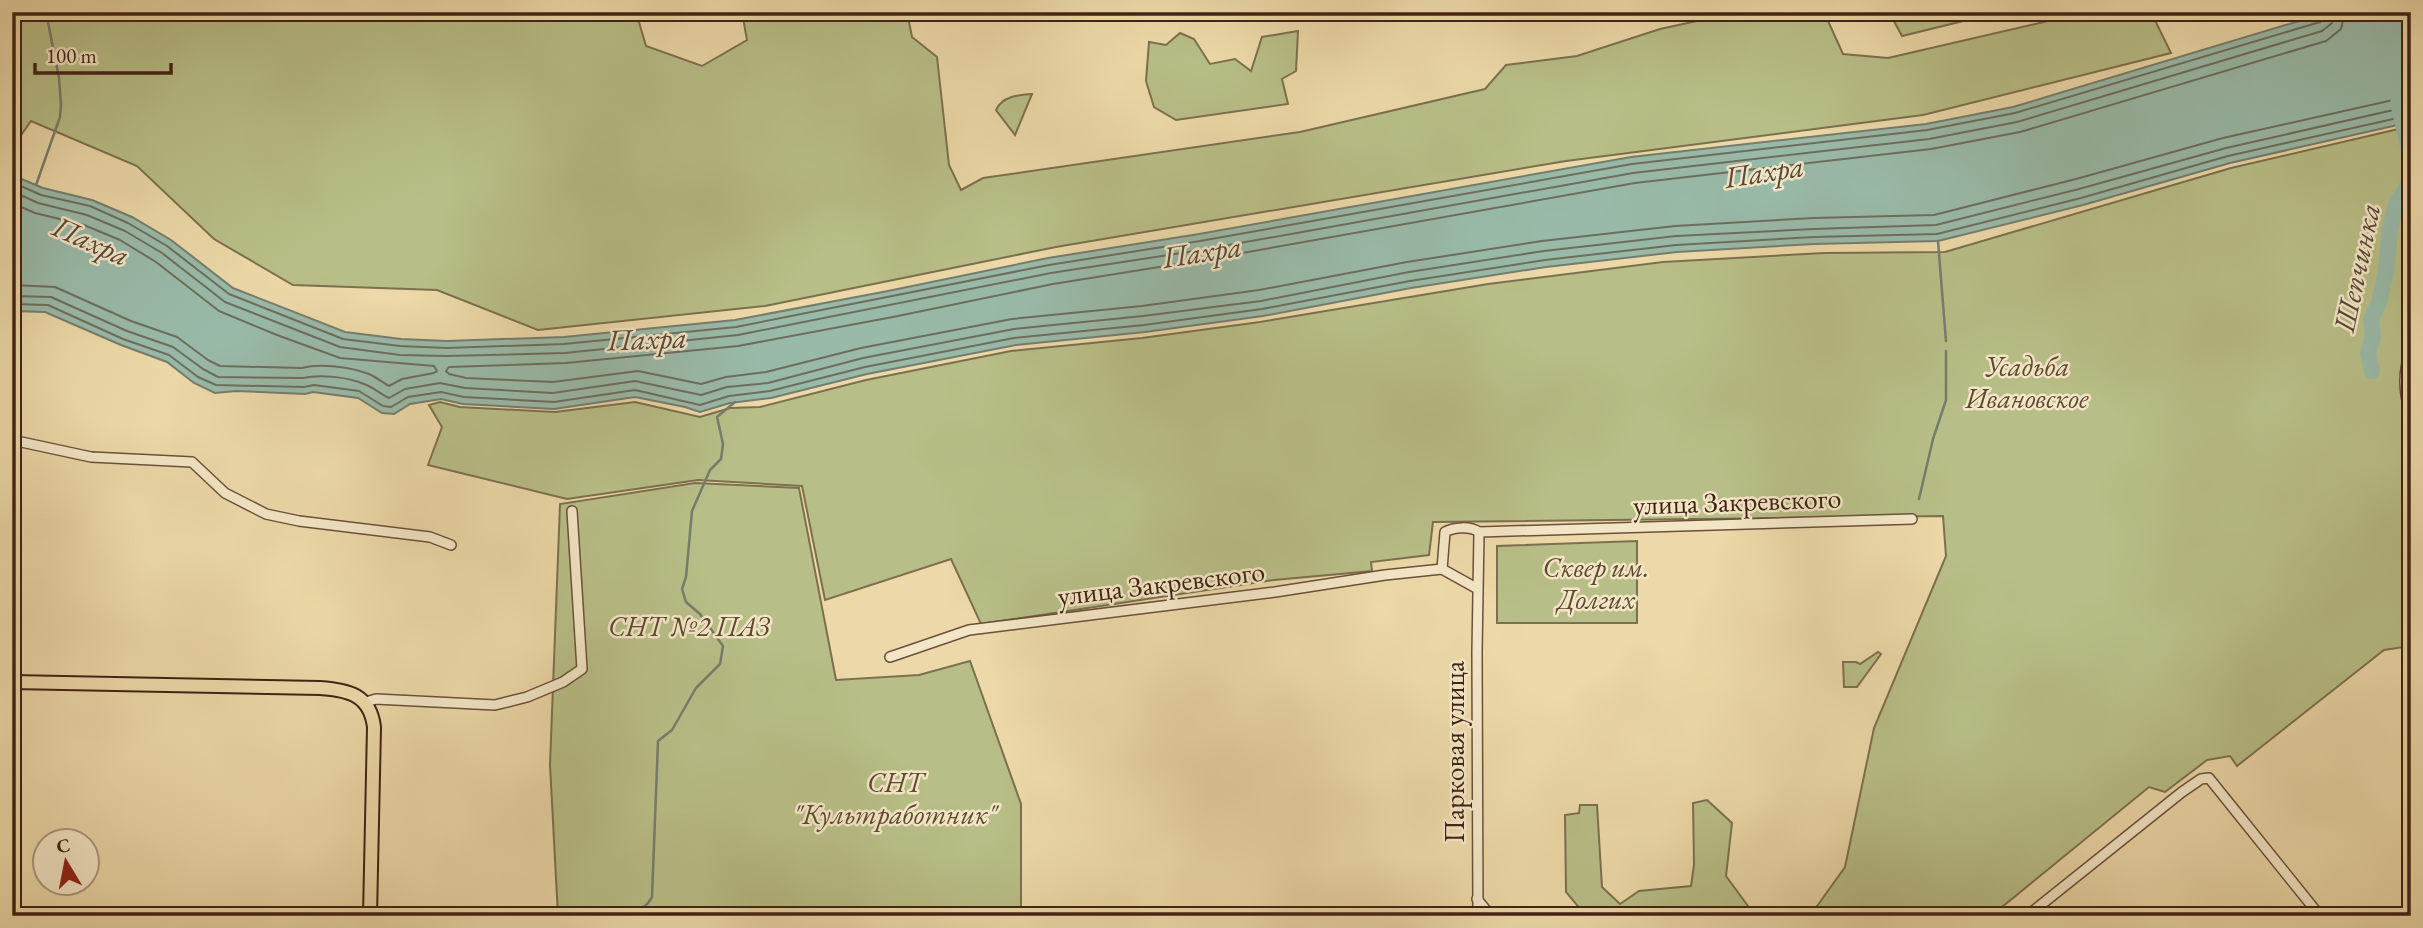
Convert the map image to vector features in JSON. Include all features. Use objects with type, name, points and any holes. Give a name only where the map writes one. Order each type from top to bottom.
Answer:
[{"type":"main road","points":[[12,682],[320,688],[349,692],[366,702],[372,712],[374,727],[370,916]]},
{"type":"street","points":[[2411,350],[2405,376],[2406,400],[2411,413]]},
{"type":"street","points":[[12,440],[91,457],[192,462],[225,493],[266,514],[299,521],[430,537],[451,545]]},
{"type":"street","points":[[366,702],[376,699],[495,705],[527,697],[564,682],[582,669],[572,511]]},
{"type":"street","name":"улица Закревского","points":[[1479,533],[1912,519]]},
{"type":"street","points":[[1478,589],[1442,569],[1445,531],[1451,528],[1474,528],[1479,533]]},
{"type":"street","name":"Парковая улица","points":[[1478,916],[1479,533]]},
{"type":"street","name":"улица Закревского","points":[[890,657],[969,630],[1442,569]]},
{"type":"street","points":[[2027,916],[2182,792],[2201,779],[2209,778],[2320,916]]},
{"type":"street","points":[[1477,899],[1490,916]]},
{"type":"green space","points":[[12,12],[636,12],[646,46],[702,66],[747,40],[742,12],[907,12],[912,37],[937,57],[949,165],[961,190],[983,178],[1300,132],[1485,89],[1506,65],[1577,56],[1660,29],[1738,12],[1824,12],[1843,54],[1888,58],[2087,12],[2151,12],[2171,53],[1923,115],[1566,161],[1056,247],[765,306],[538,330],[437,290],[293,285],[214,239],[137,166],[31,121],[12,148]]},
{"type":"green space","points":[[1241,12],[1311,12],[1305,21],[1274,20]]},
{"type":"green space","points":[[1889,12],[2000,12],[1902,36]]},
{"type":"green space","points":[[1298,31],[1296,71],[1282,79],[1288,104],[1176,120],[1154,107],[1146,81],[1149,42],[1166,45],[1180,33],[1194,39],[1210,64],[1235,59],[1251,71],[1262,37]]},
{"type":"green space","points":[[1032,94],[1015,135],[996,110],[1007,99]]},
{"type":"green space","name":"Усадьба Ивановское","points":[[2411,126],[2411,646],[2384,650],[2237,766],[2230,756],[2207,760],[2165,792],[2149,787],[1991,916],[1810,916],[1845,867],[1874,728],[1946,556],[1943,516],[1433,522],[1429,555],[1371,562],[1372,571],[1274,580],[981,624],[951,559],[825,600],[802,486],[698,480],[567,499],[428,465],[442,427],[429,405],[440,402],[460,407],[555,412],[635,402],[700,417],[730,408],[760,407],[866,380],[1011,351],[1142,338],[1260,322],[1488,284],[1663,262],[1824,253],[1945,252],[2231,168]]},
{"type":"green space","name":"СНТ №2 ПАЗ","points":[[695,483],[799,488],[836,680],[919,675],[970,661],[1021,804],[1021,916],[558,916],[550,765],[560,504]]},
{"type":"green space","name":"Сквер им. Долгих","points":[[1637,541],[1637,623],[1497,623],[1497,546]]},
{"type":"green space","points":[[1878,652],[1881,654],[1857,687],[1844,687],[1843,662],[1860,664]]},
{"type":"green space","points":[[1707,800],[1732,823],[1726,876],[1748,906],[1734,916],[1586,916],[1566,892],[1565,815],[1579,813],[1580,805],[1597,805],[1602,887],[1620,904],[1639,891],[1691,886],[1694,865],[1693,803]]},
{"type":"water","name":"Пахра","points":[[2329,12],[2411,12],[2411,122],[2230,163],[2083,205],[1938,241],[1814,244],[1677,252],[1546,267],[1411,288],[1263,316],[1145,332],[1016,345],[867,374],[771,398],[730,403],[700,412],[635,397],[554,409],[463,404],[441,399],[410,404],[394,414],[382,413],[358,398],[313,392],[215,393],[194,383],[167,362],[45,312],[12,311],[12,175],[43,188],[92,200],[132,217],[171,240],[233,288],[345,332],[447,341],[564,337],[735,320],[1048,258],[1199,234],[1631,157],[1926,124],[2013,107]]},
{"type":"waterway","points":[[36,185],[60,117],[61,105],[59,78],[46,12]]},
{"type":"waterway","name":"Шепчинка","points":[[2398,103],[2411,159]]},
{"type":"waterway","name":"Шепчинка","points":[[2372,371],[2368,354],[2373,336],[2371,319],[2379,303],[2386,272],[2390,228],[2396,205],[2411,179]]},
{"type":"waterway","points":[[1938,241],[1946,341]]},
{"type":"waterway","points":[[1919,499],[1933,439],[1946,400],[1946,351]]},
{"type":"waterway","points":[[635,916],[652,897],[658,741],[672,730],[696,688],[720,664],[723,646],[700,614],[686,602],[682,589],[686,577],[692,511],[710,470],[721,459],[723,444],[717,417],[735,402]]},
{"type":"park label","name":"СНТ \"Культработник\"","points":[[895,798]]}]
